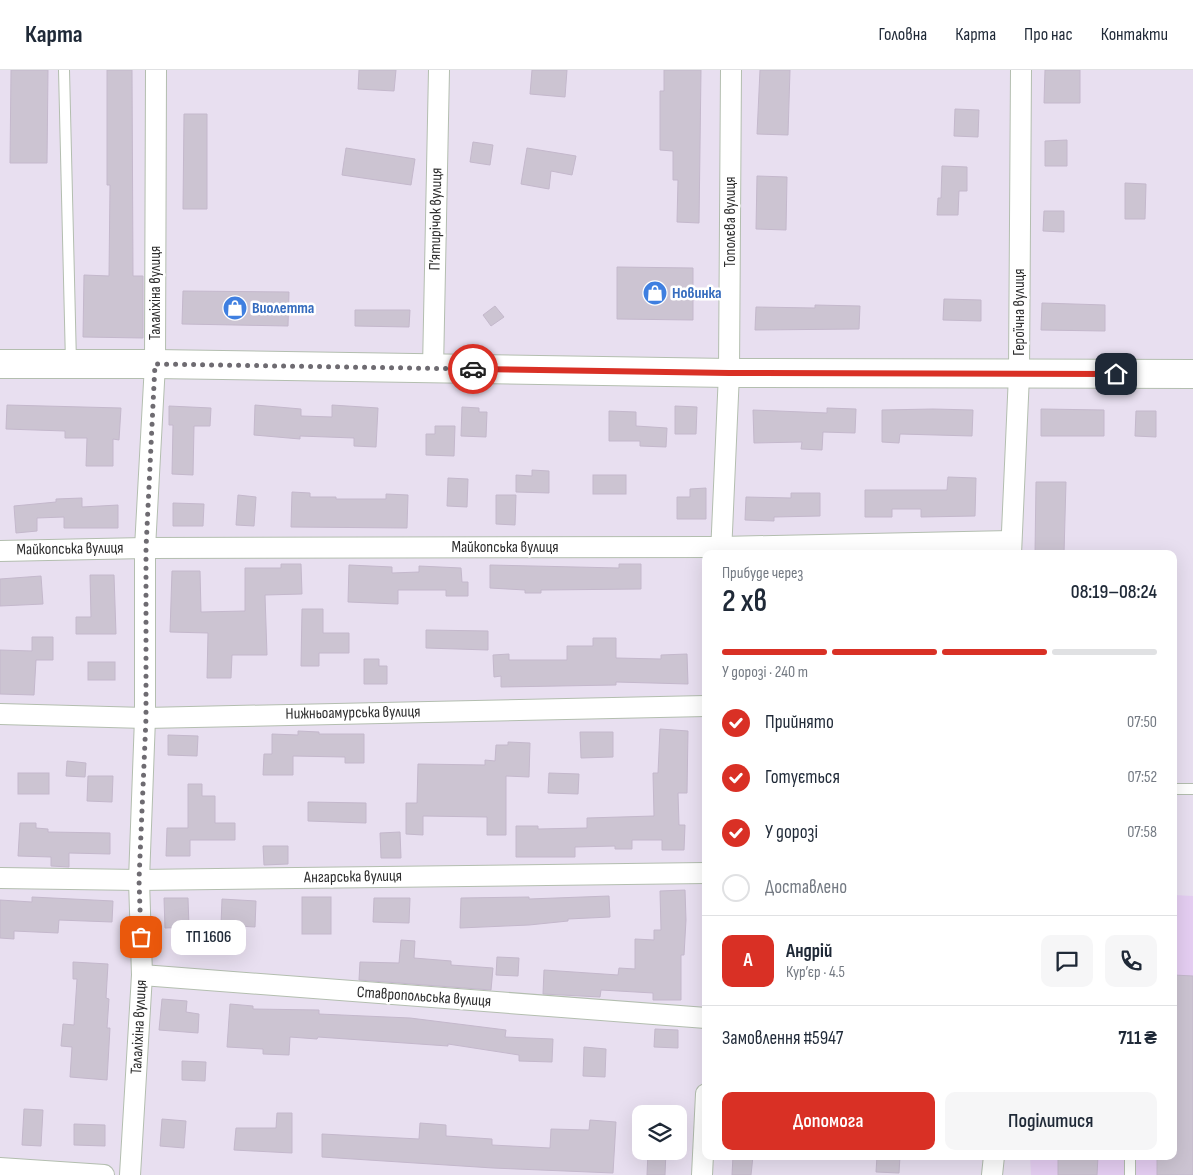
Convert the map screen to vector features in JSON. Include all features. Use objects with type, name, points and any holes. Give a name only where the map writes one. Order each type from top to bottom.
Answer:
[{"type":"main road","points":[[0,364],[155,364],[729,373],[1193,374]]},
{"type":"street","name":"Талаліхіна вулиця","points":[[130,1175],[142,975],[139,880],[146,718],[146,548],[155,364],[156,70]]},
{"type":"street","name":"П’ятирічок вулиця","points":[[433,369],[439,70]]},
{"type":"street","name":"Тополєва вулиця","points":[[721,550],[729,373],[731,70]]},
{"type":"street","name":"Героїчна вулиця","points":[[1011,547],[1018,375],[1021,70]]},
{"type":"street","name":"Майкопська вулиця","points":[[0,551],[146,548],[721,550],[1011,547]]},
{"type":"street","name":"Нижньоамурська вулиця","points":[[0,714],[146,718],[702,706]]},
{"type":"street","name":"Ангарська вулиця","points":[[0,878],[139,880],[702,874]]},
{"type":"street","name":"Ставропольська вулиця","points":[[142,975],[702,1018]]},
{"type":"street","points":[[702,1175],[703,1160]]},
{"type":"street","points":[[992,1175],[994,1160]]},
{"type":"street","points":[[0,1168],[104,1175]]},
{"type":"lane","points":[[64,70],[71,364]]},
{"type":"lane","points":[[1177,789],[1193,789]]},
{"type":"lane","points":[[1130,1160],[1130,1175]]},
{"type":"shaded area","points":[[1177,895],[1193,896],[1193,1175],[1031,1175],[1030,1160],[1177,1160]]},
{"type":"building","points":[[11,70],[48,70],[47,163],[10,163]]},
{"type":"building","points":[[107,70],[132,70],[133,276],[143,276],[143,338],[83,337],[84,275],[109,276],[110,185],[107,185]]},
{"type":"building","points":[[359,70],[396,70],[394,91],[358,89]]},
{"type":"building","points":[[532,70],[567,70],[565,97],[530,94]]},
{"type":"building","points":[[664,70],[701,70],[699,223],[677,222],[678,180],[673,180],[673,151],[660,150],[660,91],[664,91]]},
{"type":"building","points":[[760,70],[790,70],[788,135],[757,134]]},
{"type":"building","points":[[1045,70],[1080,70],[1080,103],[1044,103]]},
{"type":"building","points":[[955,109],[979,110],[978,137],[954,136]]},
{"type":"building","points":[[184,114],[207,114],[207,209],[183,209]]},
{"type":"building","points":[[1067,140],[1067,166],[1045,166],[1045,141]]},
{"type":"building","points":[[473,142],[493,145],[490,165],[470,162]]},
{"type":"building","points":[[346,148],[415,159],[411,185],[342,175]]},
{"type":"building","points":[[527,148],[576,156],[572,175],[551,171],[549,189],[521,184]]},
{"type":"building","points":[[942,166],[967,167],[967,191],[959,191],[958,215],[937,215],[938,198],[941,198]]},
{"type":"building","points":[[757,176],[787,177],[786,230],[756,229]]},
{"type":"building","points":[[1125,183],[1146,184],[1145,219],[1125,219]]},
{"type":"building","points":[[1044,211],[1064,211],[1064,232],[1043,231]]},
{"type":"building","name":"Новинка","points":[[617,267],[693,268],[693,320],[617,319]]},
{"type":"building","name":"Виолетта","points":[[183,291],[289,292],[288,326],[182,324]]},
{"type":"building","points":[[944,299],[981,300],[981,321],[943,320]]},
{"type":"building","points":[[1042,303],[1105,305],[1105,331],[1041,330]]},
{"type":"building","points":[[815,305],[860,306],[859,329],[755,330],[756,307],[815,308]]},
{"type":"building","points":[[495,306],[504,317],[491,326],[483,315]]},
{"type":"building","points":[[355,310],[410,310],[409,327],[355,326]]},
{"type":"building","points":[[7,405],[121,408],[119,440],[113,439],[113,466],[86,466],[87,438],[65,438],[65,431],[6,429]]},
{"type":"building","points":[[255,405],[301,409],[301,416],[332,417],[332,405],[378,408],[376,447],[354,446],[354,438],[300,436],[300,439],[254,435]]},
{"type":"building","points":[[169,406],[211,408],[210,426],[194,426],[193,475],[172,474],[173,425],[169,425]]},
{"type":"building","points":[[675,406],[697,407],[696,434],[675,434]]},
{"type":"building","points":[[462,407],[479,408],[479,412],[487,412],[486,437],[461,436]]},
{"type":"building","points":[[827,408],[856,409],[855,433],[823,432],[822,450],[801,449],[802,442],[754,443],[753,410],[827,413]]},
{"type":"building","points":[[1041,409],[1104,410],[1104,436],[1041,436]]},
{"type":"building","points":[[882,410],[973,410],[972,436],[900,434],[899,443],[882,442]]},
{"type":"building","points":[[609,411],[636,412],[636,426],[667,428],[666,447],[640,446],[640,441],[609,441]]},
{"type":"building","points":[[1136,411],[1156,411],[1156,437],[1135,436]]},
{"type":"building","points":[[435,426],[455,426],[454,456],[426,455],[426,434],[435,434]]},
{"type":"building","points":[[532,470],[549,471],[549,493],[516,492],[516,475],[532,476]]},
{"type":"building","points":[[593,475],[626,475],[626,494],[593,494]]},
{"type":"building","points":[[948,477],[976,478],[975,516],[921,517],[921,509],[892,509],[892,517],[865,517],[865,490],[947,490]]},
{"type":"building","points":[[448,478],[468,479],[467,507],[447,506]]},
{"type":"building","points":[[1036,482],[1066,482],[1064,550],[1035,550]]},
{"type":"building","points":[[706,488],[706,519],[677,519],[677,497],[690,497],[690,489]]},
{"type":"building","points":[[292,492],[310,493],[310,497],[336,497],[336,499],[386,499],[386,494],[408,495],[407,528],[291,527]]},
{"type":"building","points":[[791,493],[820,493],[820,516],[774,517],[774,521],[745,520],[746,497],[791,498]]},
{"type":"building","points":[[238,495],[256,497],[254,526],[236,525]]},
{"type":"building","points":[[496,495],[516,495],[515,525],[496,524]]},
{"type":"building","points":[[82,498],[82,507],[118,505],[118,528],[64,528],[64,517],[37,518],[37,531],[16,533],[14,506],[56,502],[56,499]]},
{"type":"building","points":[[173,503],[204,504],[203,526],[173,526]]},
{"type":"building","points":[[281,564],[301,564],[302,594],[265,595],[267,655],[232,655],[231,678],[207,678],[208,633],[170,632],[172,571],[200,571],[201,612],[245,611],[245,568],[281,568]]},
{"type":"building","points":[[619,564],[641,564],[641,589],[541,590],[541,593],[525,593],[525,590],[490,588],[490,565],[619,568]]},
{"type":"building","points":[[349,565],[392,567],[392,573],[419,572],[419,566],[461,568],[462,582],[468,582],[468,596],[446,596],[446,590],[398,590],[398,604],[348,602]]},
{"type":"building","points":[[90,575],[114,575],[116,634],[76,634],[76,617],[91,617]]},
{"type":"building","points":[[41,576],[43,604],[0,606],[0,579]]},
{"type":"building","points":[[302,609],[323,609],[323,633],[349,633],[349,653],[319,653],[319,666],[301,666]]},
{"type":"building","points":[[426,630],[488,631],[488,650],[426,648]]},
{"type":"building","points":[[32,637],[53,637],[53,660],[36,660],[34,695],[0,694],[0,650],[32,651]]},
{"type":"building","points":[[593,638],[616,638],[616,658],[661,659],[661,655],[687,654],[688,684],[616,682],[616,685],[501,687],[501,676],[494,677],[493,655],[509,654],[509,660],[567,660],[567,646],[593,646]]},
{"type":"building","points":[[364,659],[379,659],[379,666],[387,666],[387,684],[364,684]]},
{"type":"building","points":[[88,662],[115,662],[115,680],[88,680]]},
{"type":"building","points":[[660,729],[688,731],[687,793],[678,793],[679,825],[685,825],[684,850],[662,850],[662,840],[632,840],[632,849],[615,849],[615,846],[575,847],[575,857],[516,857],[516,826],[538,826],[538,829],[587,828],[587,818],[654,816],[653,773],[658,773]]},
{"type":"building","points":[[298,731],[319,732],[319,734],[364,734],[364,763],[345,763],[345,757],[293,756],[293,775],[263,775],[264,754],[272,754],[272,734],[298,735]]},
{"type":"building","points":[[580,732],[613,732],[613,757],[581,758]]},
{"type":"building","points":[[168,735],[198,736],[197,756],[168,755]]},
{"type":"building","points":[[508,742],[530,743],[529,777],[506,776],[506,835],[487,835],[487,817],[423,816],[423,835],[406,834],[406,803],[417,803],[418,764],[485,765],[485,760],[495,761],[496,745],[508,745]]},
{"type":"building","points":[[67,761],[86,763],[85,777],[66,776]]},
{"type":"building","points":[[18,773],[49,773],[49,794],[18,794]]},
{"type":"building","points":[[549,773],[579,774],[578,794],[548,793]]},
{"type":"building","points":[[88,776],[113,776],[112,802],[87,801]]},
{"type":"building","points":[[188,784],[202,784],[202,796],[215,796],[215,823],[235,823],[235,840],[190,840],[190,856],[166,856],[167,828],[188,828]]},
{"type":"building","points":[[308,802],[366,803],[366,823],[308,821]]},
{"type":"building","points":[[20,823],[36,823],[36,828],[48,829],[48,832],[110,833],[110,854],[69,853],[69,867],[51,866],[51,857],[18,856]]},
{"type":"building","points":[[400,832],[401,858],[381,858],[380,833]]},
{"type":"building","points":[[263,846],[288,846],[288,864],[264,865]]},
{"type":"building","points":[[685,890],[686,920],[684,955],[681,955],[681,1000],[653,1000],[653,993],[601,990],[600,997],[543,994],[544,970],[618,975],[619,968],[635,969],[635,939],[654,940],[654,930],[661,930],[660,891]]},
{"type":"building","points":[[609,896],[610,917],[568,919],[568,921],[529,925],[460,928],[461,898],[529,897],[529,899]]},
{"type":"building","points":[[32,897],[113,901],[112,922],[59,920],[58,933],[14,931],[14,939],[0,938],[0,900],[32,902]]},
{"type":"building","points":[[302,897],[331,897],[331,934],[302,934]]},
{"type":"building","points":[[164,898],[188,898],[189,927],[165,928]]},
{"type":"building","points":[[374,898],[410,898],[409,923],[373,922]]},
{"type":"building","points":[[222,899],[256,901],[255,927],[221,925]]},
{"type":"building","points":[[401,940],[415,941],[414,958],[451,961],[451,965],[493,968],[491,990],[359,980],[360,962],[399,963]]},
{"type":"building","points":[[497,957],[519,958],[518,976],[496,975]]},
{"type":"building","points":[[73,962],[108,964],[106,998],[109,999],[107,1028],[110,1028],[107,1080],[70,1077],[72,1047],[61,1046],[63,1024],[74,1025],[77,979],[73,979]]},
{"type":"building","points":[[1177,975],[1193,976],[1193,1175],[1157,1175],[1157,1160],[1177,1160]]},
{"type":"building","points":[[162,999],[187,1001],[186,1012],[199,1014],[198,1033],[159,1030]]},
{"type":"building","points":[[230,1004],[253,1006],[253,1009],[319,1010],[319,1014],[410,1018],[506,1030],[505,1037],[553,1039],[552,1062],[519,1061],[519,1055],[448,1044],[448,1046],[318,1037],[317,1039],[290,1037],[289,1055],[263,1054],[263,1049],[227,1047]]},
{"type":"building","points":[[655,1029],[678,1030],[678,1048],[654,1047]]},
{"type":"building","points":[[584,1047],[606,1049],[605,1077],[583,1076]]},
{"type":"building","points":[[182,1061],[206,1062],[205,1081],[182,1080]]},
{"type":"building","points":[[24,1109],[43,1110],[41,1146],[22,1145]]},
{"type":"building","points":[[277,1113],[292,1113],[292,1153],[234,1150],[236,1128],[276,1128]]},
{"type":"building","points":[[162,1119],[186,1121],[184,1148],[160,1146]]},
{"type":"building","points":[[590,1120],[616,1122],[613,1173],[493,1168],[322,1157],[322,1134],[419,1139],[420,1123],[446,1125],[446,1136],[492,1139],[492,1145],[550,1148],[551,1129],[589,1130]]},
{"type":"building","points":[[74,1124],[105,1125],[105,1146],[74,1145]]},
{"type":"building","points":[[648,1160],[666,1160],[665,1175],[647,1175]]},
{"type":"building","points":[[733,1160],[753,1160],[751,1175],[732,1175]]},
{"type":"building","points":[[877,1160],[900,1160],[899,1173],[876,1172]]},
{"type":"building","points":[[1058,1160],[1098,1160],[1097,1175],[1058,1175]]},
{"type":"way so far","points":[[141,937],[139,880],[146,718],[146,548],[155,364],[473,369]]},
{"type":"place","name":"Новинка","points":[[655,293]]},
{"type":"place","name":"Виолетта","points":[[235,308]]},
{"type":"place","name":"ТП 1606","points":[[141,937]]},
{"type":"route","points":[[473,369],[729,373],[1116,374]]}]
